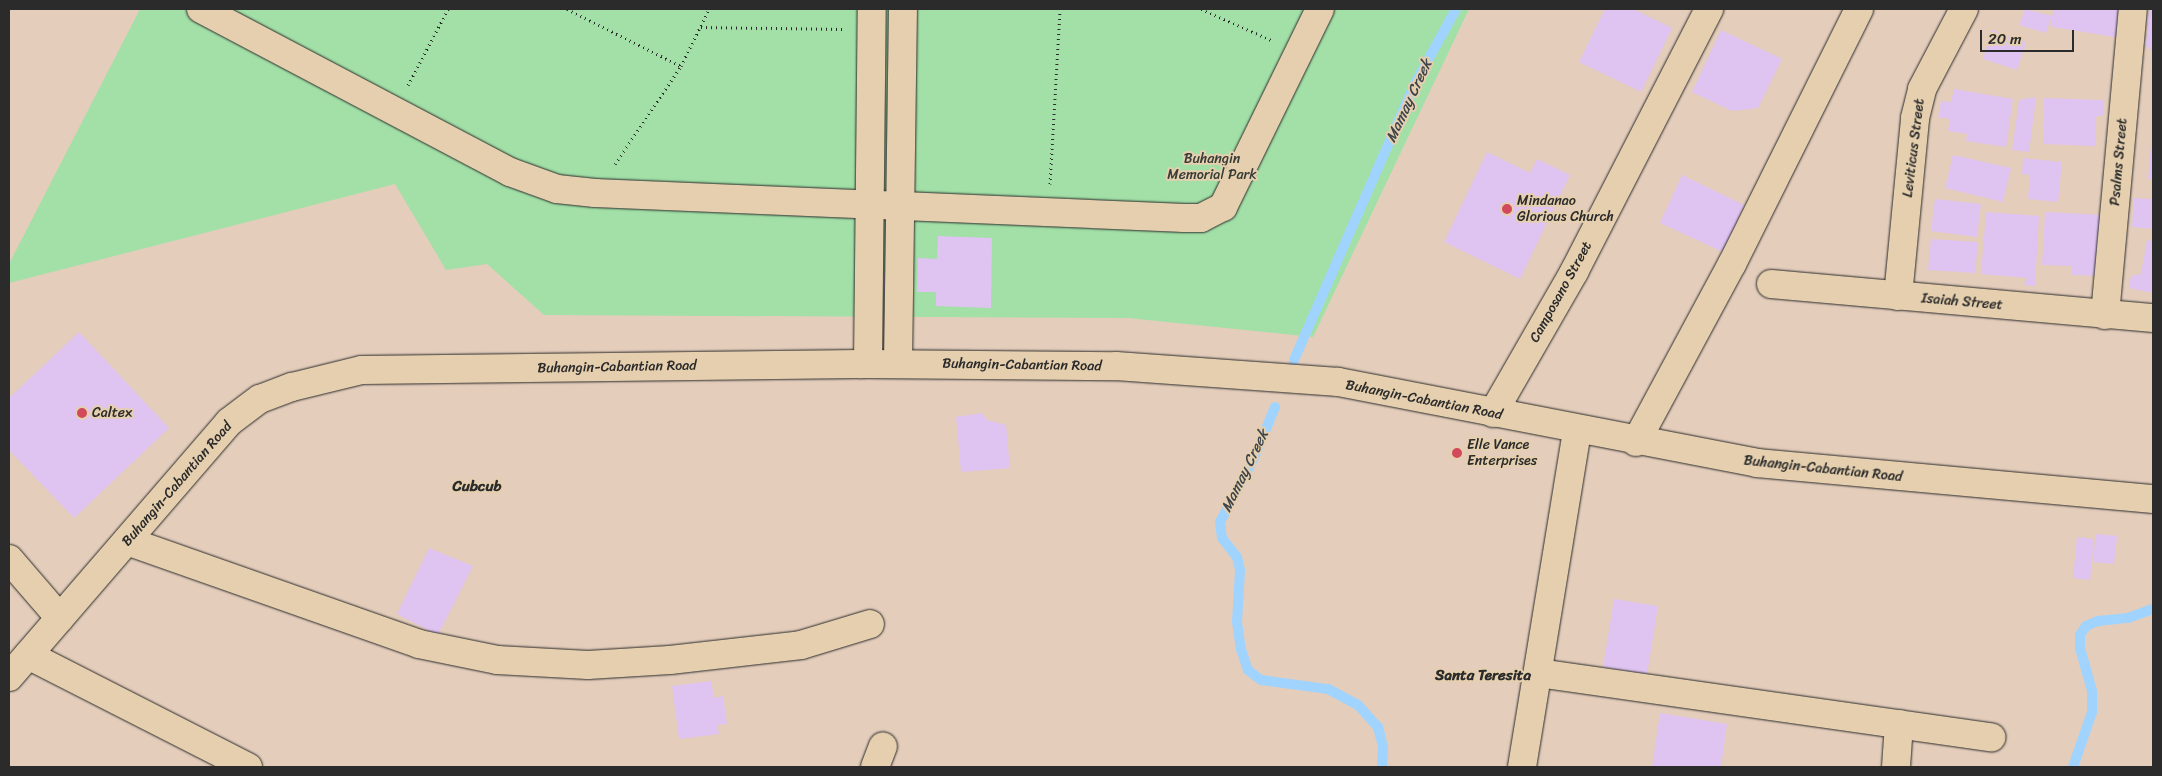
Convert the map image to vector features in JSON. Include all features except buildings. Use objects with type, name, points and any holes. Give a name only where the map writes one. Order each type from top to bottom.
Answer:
[{"type":"street","points":[[201,9],[394,112],[532,182],[595,193],[1184,218],[1213,214],[1231,194],[1320,9]]},
{"type":"street","points":[[898,364],[903,9]]},
{"type":"street","name":"Camposano Street","points":[[1493,413],[1574,272],[1709,9]]},
{"type":"street","points":[[1636,442],[1732,264],[1859,9]]},
{"type":"street","name":"Leviticus Street","points":[[1898,296],[1914,135],[1922,89],[1964,9]]},
{"type":"street","name":"Psalms Street","points":[[2105,315],[2132,9]]},
{"type":"street","points":[[868,364],[872,19]]},
{"type":"street","points":[[872,57],[902,57]]},
{"type":"street","name":"Isaiah Street","points":[[1771,284],[2153,318]]},
{"type":"street","name":"Buhangin-Cabantian Road","points":[[9,677],[229,422],[268,396],[292,387],[353,372],[868,364],[1116,366],[1338,382],[1636,442],[1757,463],[2153,499]]},
{"type":"street","points":[[1522,767],[1539,673],[1577,430]]},
{"type":"street","points":[[127,541],[419,644],[497,660],[588,665],[670,660],[801,645],[870,624]]},
{"type":"street","points":[[9,559],[60,618]]},
{"type":"street","points":[[28,655],[248,767]]},
{"type":"street","points":[[1539,673],[1991,737]]},
{"type":"street","points":[[1896,767],[1900,724]]},
{"type":"path","points":[[394,112],[448,9]]},
{"type":"path","points":[[567,9],[680,66]]},
{"type":"path","points":[[595,193],[680,66],[709,9]]},
{"type":"path","points":[[1048,212],[1060,9]]},
{"type":"path","points":[[1201,9],[1299,52]]},
{"type":"path","points":[[701,27],[872,19]]},
{"type":"green space","name":"Buhangin Memorial Park","points":[[140,9],[1469,9],[1313,337],[1128,318],[544,315],[487,264],[446,270],[395,184],[9,283],[9,264]]},
{"type":"waterway","name":"Mamay Creek","points":[[1294,360],[1413,87],[1456,9]]},
{"type":"waterway","name":"Mamay Creek","points":[[1275,407],[1254,458],[1220,522],[1222,538],[1237,557],[1240,570],[1237,622],[1241,649],[1248,670],[1261,680],[1328,689],[1358,705],[1378,727],[1383,747],[1382,767]]},
{"type":"waterway","points":[[2073,767],[2092,712],[2092,691],[2080,648],[2080,635],[2086,626],[2098,621],[2128,618],[2153,609]]},
{"type":"place","name":"Mindanao Glorious Church","points":[[1507,209]]},
{"type":"place","name":"Caltex","points":[[82,413]]},
{"type":"place","name":"Elle Vance Enterprises","points":[[1457,453]]},
{"type":"district","name":"Cubcub","points":[[477,487]]},
{"type":"district","name":"Santa Teresita","points":[[1483,676]]}]
